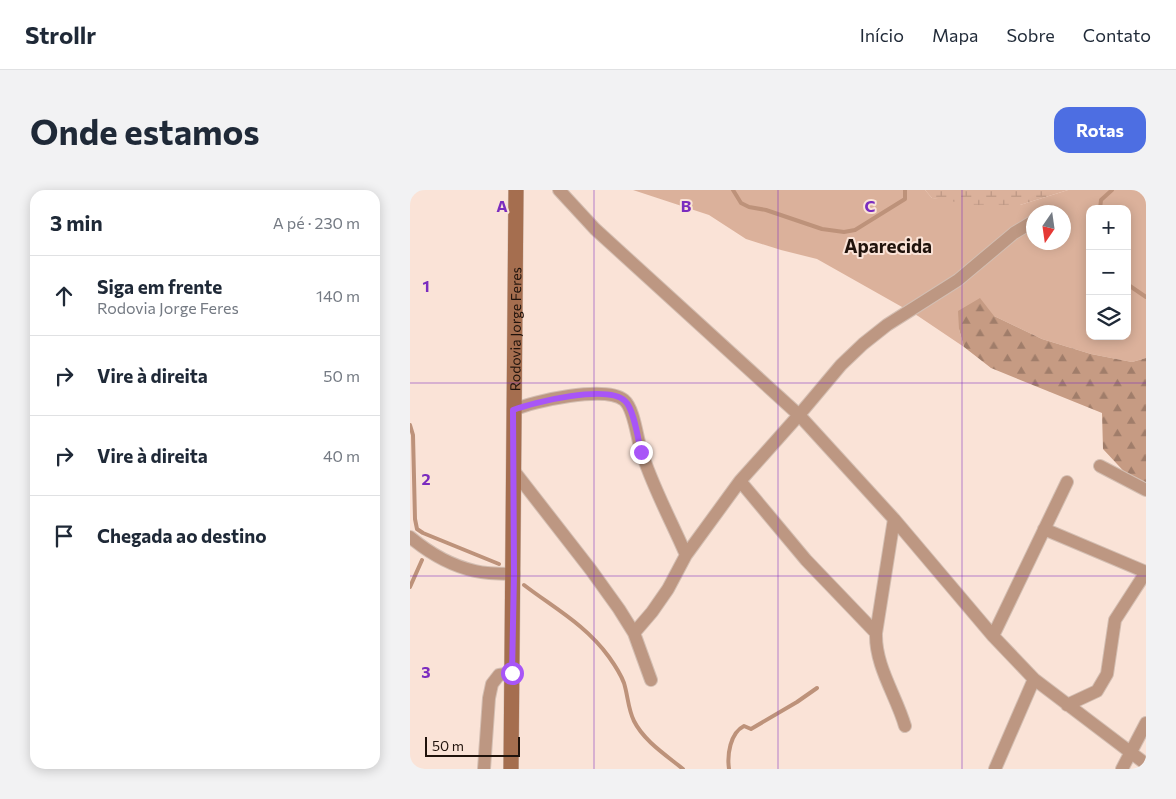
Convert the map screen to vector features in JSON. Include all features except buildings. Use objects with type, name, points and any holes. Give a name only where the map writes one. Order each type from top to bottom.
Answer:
[{"type":"main road","name":"Rodovia Jorge Feres","points":[[511,769],[516,190]]},
{"type":"street","points":[[559,190],[595,229],[799,415],[894,519],[993,636],[1034,679],[1146,764]]},
{"type":"street","points":[[634,633],[652,612],[668,589],[686,555],[740,481],[841,365],[887,325],[958,280],[1014,233],[1026,226]]},
{"type":"street","points":[[513,410],[528,404],[551,399],[593,394],[612,395],[626,401],[630,408],[641,452],[686,555]]},
{"type":"street","points":[[1100,466],[1146,490]]},
{"type":"street","points":[[514,471],[619,609],[634,633],[651,680]]},
{"type":"street","points":[[740,481],[806,560],[876,633]]},
{"type":"street","points":[[993,636],[1067,482]]},
{"type":"street","points":[[894,519],[875,642],[880,663],[900,709],[904,726]]},
{"type":"street","points":[[1044,529],[1146,572],[1115,620],[1107,674],[1097,692],[1068,705]]},
{"type":"street","points":[[410,537],[420,546],[474,571],[514,574]]},
{"type":"street","points":[[484,769],[489,698],[492,684],[499,675],[512,673]]},
{"type":"street","points":[[995,769],[1034,679]]},
{"type":"street","points":[[1122,769],[1146,723]]},
{"type":"green space","points":[[633,190],[925,190],[932,198],[1020,205],[1068,190],[1146,190],[1146,358],[1132,362],[1091,354],[1042,339],[994,316],[959,329],[964,347],[918,316],[817,259],[746,239],[709,215]]},
{"type":"green space","points":[[925,190],[1068,190],[1020,205],[974,205],[932,198]]},
{"type":"green space","points":[[980,298],[994,316],[1042,339],[1091,354],[1132,362],[1146,358],[1146,487],[1131,479],[1103,449],[1102,413],[991,368],[964,347],[959,329],[958,311]]},
{"type":"waterway","points":[[733,190],[741,203],[749,207],[766,210],[822,229],[844,232],[855,230],[905,199],[905,190]]},
{"type":"waterway","points":[[1100,205],[1101,200],[1112,190]]},
{"type":"waterway","points":[[1131,287],[1146,297]]},
{"type":"waterway","points":[[410,425],[413,435],[415,519],[417,529],[499,564]]},
{"type":"waterway","points":[[410,587],[422,560]]},
{"type":"waterway","points":[[524,585],[580,626],[600,646],[623,680],[630,712],[638,728],[656,747],[683,769]]},
{"type":"waterway","points":[[729,769],[730,745],[739,729],[744,726],[751,729],[817,688]]},
{"type":"district","name":"Aparecida","points":[[888,245]]},
{"type":"route","points":[[512,673],[514,574],[513,410],[528,404],[551,399],[593,394],[620,397],[626,401],[630,408],[641,452]]}]
